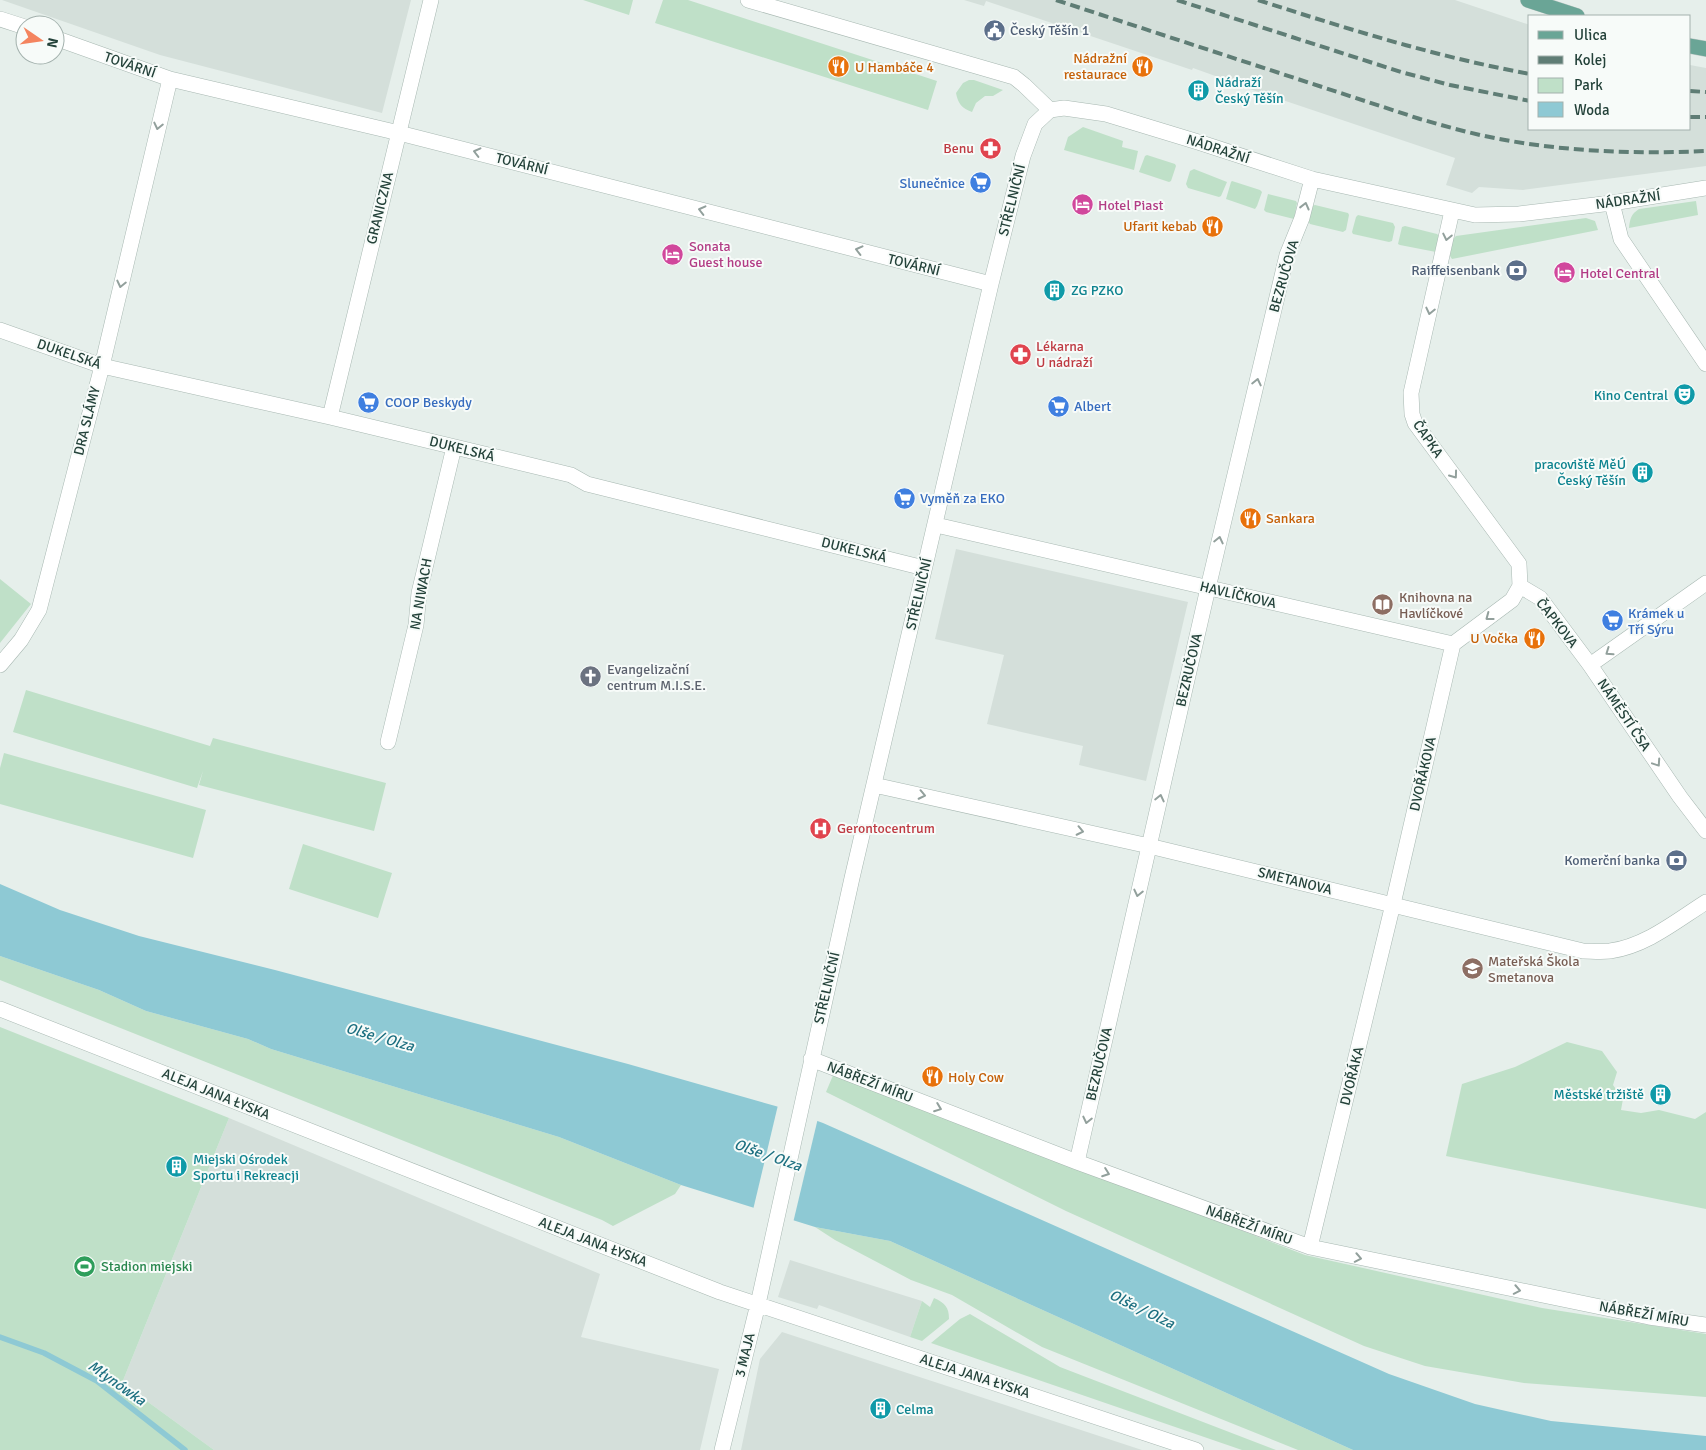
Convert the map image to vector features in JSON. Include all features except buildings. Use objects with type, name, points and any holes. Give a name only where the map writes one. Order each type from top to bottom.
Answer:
[{"type":"main road","points":[[1528,0],[1574,15]]},
{"type":"main road","points":[[1691,46],[1706,49]]},
{"type":"street","name":"GRANICZNA","points":[[330,417],[431,0]]},
{"type":"street","points":[[748,0],[1014,77],[1050,110]]},
{"type":"street","points":[[0,19],[15,24]]},
{"type":"street","name":"TOVÁRNÍ","points":[[65,42],[170,79],[399,132],[991,284]]},
{"type":"street","name":"DRA SLÁMY","points":[[0,665],[21,640],[39,610],[102,366],[170,79]]},
{"type":"street","name":"NÁDRAŽNÍ","points":[[1050,110],[1064,108],[1106,114],[1312,180],[1475,215],[1499,215],[1612,203],[1706,188]]},
{"type":"street","name":"STŘELNIČNÍ","points":[[766,1260],[991,284],[1025,149],[1035,124],[1050,110]]},
{"type":"street","name":"BEZRUČOVA","points":[[1077,1162],[1208,588],[1287,255],[1302,218],[1312,180]]},
{"type":"street","points":[[1612,203],[1621,239],[1706,364]]},
{"type":"street","name":"ČAPKA","points":[[1452,211],[1411,392],[1412,414],[1416,423],[1519,564],[1520,586]]},
{"type":"street","name":"DUKELSKÁ","points":[[0,330],[102,366],[454,446],[571,475],[587,484],[924,568]]},
{"type":"street","name":"NA NIWACH","points":[[388,742],[416,625],[419,592],[454,446]]},
{"type":"street","name":"HAVLÍČKOVA","points":[[936,525],[1453,644]]},
{"type":"street","name":"NÁMĚSTÍ ČSA","points":[[1706,583],[1590,665],[1680,797],[1706,831]]},
{"type":"street","points":[[1453,644],[1512,600],[1520,586]]},
{"type":"street","name":"ČAPKOVA","points":[[1520,586],[1540,598],[1590,665]]},
{"type":"street","name":"DVOŘÁKOVA","points":[[1393,904],[1453,644]]},
{"type":"street","name":"SMETANOVA","points":[[874,785],[1149,846],[1582,951],[1609,951],[1626,947],[1653,936],[1706,902]]},
{"type":"street","name":"DVOŘÁKA","points":[[1310,1247],[1393,904]]},
{"type":"street","name":"ALEJA JANA ŁYSKA","points":[[0,1009],[720,1292],[1196,1450]]},
{"type":"street","name":"NÁBŘEŽÍ MÍRU","points":[[811,1059],[1077,1162],[1310,1247],[1630,1313],[1706,1325]]},
{"type":"street","name":"3 MAJA","points":[[722,1450],[758,1304],[766,1260]]},
{"type":"shaded area","points":[[2,0],[411,0],[382,113],[160,55],[65,22],[65,15],[45,15]]},
{"type":"shaded area","points":[[964,0],[1455,0],[1528,24],[1528,130],[1691,130],[1691,65],[1706,68],[1706,166],[1523,190],[1479,187],[1472,193],[1446,185],[1455,158],[1193,68],[1192,70],[986,1],[984,6]]},
{"type":"shaded area","points":[[956,549],[1188,602],[1146,781],[1079,765],[1083,746],[987,724],[1004,655],[935,639]]},
{"type":"shaded area","points":[[229,1118],[600,1274],[581,1337],[719,1369],[700,1450],[214,1450],[122,1383]]},
{"type":"shaded area","points":[[790,1260],[922,1301],[910,1337],[819,1305],[817,1309],[778,1297]]},
{"type":"shaded area","points":[[782,1332],[1142,1450],[741,1450],[760,1359]]},
{"type":"green space","points":[[583,0],[633,0],[629,15]]},
{"type":"green space","points":[[663,0],[688,0],[937,81],[928,110],[655,23]]},
{"type":"green space","points":[[969,80],[1003,90],[993,96],[985,96],[976,103],[972,112],[961,105],[956,93],[963,83]]},
{"type":"green space","points":[[1083,127],[1123,141],[1122,147],[1138,151],[1134,170],[1064,150],[1068,137]]},
{"type":"green space","points":[[1147,155],[1175,164],[1171,181],[1169,182],[1139,172]]},
{"type":"green space","points":[[1194,169],[1227,182],[1221,196],[1188,188],[1186,184],[1190,171]]},
{"type":"green space","points":[[1232,181],[1262,192],[1255,209],[1226,199]]},
{"type":"green space","points":[[1268,194],[1296,201],[1294,219],[1266,212],[1264,210]]},
{"type":"green space","points":[[1696,201],[1698,215],[1629,228],[1631,217],[1639,209]]},
{"type":"green space","points":[[1315,205],[1348,213],[1346,230],[1343,232],[1310,224],[1308,221],[1312,206]]},
{"type":"green space","points":[[1358,215],[1393,223],[1395,227],[1392,241],[1389,242],[1353,234]]},
{"type":"green space","points":[[1586,218],[1595,221],[1598,230],[1452,259],[1450,256],[1453,239],[1456,236]]},
{"type":"green space","points":[[1405,226],[1437,234],[1439,236],[1436,252],[1398,244],[1402,227]]},
{"type":"green space","points":[[0,579],[31,604],[0,643]]},
{"type":"green space","points":[[26,690],[210,746],[213,738],[386,783],[374,831],[199,785],[203,771],[197,788],[13,732]]},
{"type":"green space","points":[[4,753],[206,810],[193,858],[0,804],[0,768]]},
{"type":"green space","points":[[303,844],[392,873],[378,918],[289,889]]},
{"type":"green space","points":[[0,956],[99,990],[146,1011],[248,1039],[271,1049],[559,1137],[681,1185],[675,1194],[613,1226],[0,980]]},
{"type":"green space","name":"Stadion miejski","points":[[0,1027],[229,1118],[122,1383],[214,1450],[0,1450]]},
{"type":"green space","points":[[1567,1042],[1602,1051],[1617,1072],[1613,1085],[1623,1099],[1621,1110],[1641,1113],[1659,1110],[1695,1119],[1706,1112],[1706,1209],[1446,1156],[1462,1084],[1515,1067]]},
{"type":"green space","points":[[834,1073],[1305,1255],[1542,1308],[1706,1334],[1706,1397],[1524,1383],[1425,1366],[1364,1346],[1066,1211],[826,1092]]},
{"type":"green space","points":[[815,1227],[890,1241],[1353,1450],[1298,1450],[1042,1347],[952,1295],[911,1280],[835,1240]]},
{"type":"green space","points":[[934,1298],[946,1306],[949,1319],[922,1341],[910,1337],[922,1301],[930,1307]]},
{"type":"green space","points":[[970,1314],[1060,1367],[1276,1450],[1242,1450],[931,1343],[960,1319]]},
{"type":"water","name":"Olše / Olza","points":[[0,884],[60,910],[139,936],[275,970],[628,1064],[779,1107],[823,1123],[1389,1374],[1475,1404],[1551,1421],[1706,1436],[1706,1450],[1353,1450],[890,1241],[815,1227],[681,1185],[559,1137],[271,1049],[248,1039],[146,1011],[99,990],[0,956]]},
{"type":"pier","points":[[778,1105],[818,1118],[793,1223],[753,1210]]},
{"type":"waterway","name":"Młynówka","points":[[0,1337],[44,1353],[97,1381],[185,1450]]},
{"type":"railway","points":[[1056,0],[1420,119],[1494,138],[1580,150],[1630,152],[1706,151]]},
{"type":"railway","points":[[1177,0],[1401,72],[1450,85],[1528,101]]},
{"type":"railway","points":[[1258,0],[1427,51],[1528,74]]},
{"type":"railway","points":[[1691,91],[1706,92]]},
{"type":"railway","points":[[1691,117],[1706,117]]},
{"type":"place","name":"Český Těšín 1","points":[[994,30]]},
{"type":"place","name":"Nádražní restaurace","points":[[1143,66]]},
{"type":"place","name":"U Hambáče 4","points":[[839,67]]},
{"type":"place","name":"Nádraží Český Těšín","points":[[1199,90]]},
{"type":"place","name":"Benu","points":[[990,148]]},
{"type":"place","name":"Slunečnice","points":[[981,183]]},
{"type":"place","name":"Hotel Piast","points":[[1082,205]]},
{"type":"place","name":"Ufarit kebab","points":[[1213,226]]},
{"type":"place","name":"Sonata Guest house","points":[[673,254]]},
{"type":"place","name":"Raiffeisenbank","points":[[1516,270]]},
{"type":"place","name":"Hotel Central","points":[[1564,273]]},
{"type":"place","name":"ZG PZKO","points":[[1055,290]]},
{"type":"place","name":"Lékarna U nádraží","points":[[1020,354]]},
{"type":"place","name":"Kino Central","points":[[1684,395]]},
{"type":"place","name":"COOP Beskydy","points":[[369,402]]},
{"type":"place","name":"Albert","points":[[1058,406]]},
{"type":"place","name":"pracoviště MěÚ Český Těšín","points":[[1642,472]]},
{"type":"place","name":"Vyměň za EKO","points":[[904,498]]},
{"type":"place","name":"Sankara","points":[[1250,518]]},
{"type":"place","name":"Knihovna na Havlíčkové","points":[[1383,605]]},
{"type":"place","name":"Krámek u Tří Sýru","points":[[1612,621]]},
{"type":"place","name":"U Vočka","points":[[1534,638]]},
{"type":"place","name":"Evangelizační centrum M.I.S.E.","points":[[591,677]]},
{"type":"place","name":"Gerontocentrum","points":[[821,828]]},
{"type":"place","name":"Komerční banka","points":[[1676,860]]},
{"type":"place","name":"Mateřská Škola Smetanova","points":[[1472,969]]},
{"type":"place","name":"Holy Cow","points":[[932,1077]]},
{"type":"place","name":"Městské tržiště","points":[[1660,1094]]},
{"type":"place","name":"Miejski Ośrodek Sportu i Rekreacji","points":[[177,1167]]},
{"type":"place","name":"Stadion miejski","points":[[85,1266]]},
{"type":"place","name":"Celma","points":[[880,1409]]}]
